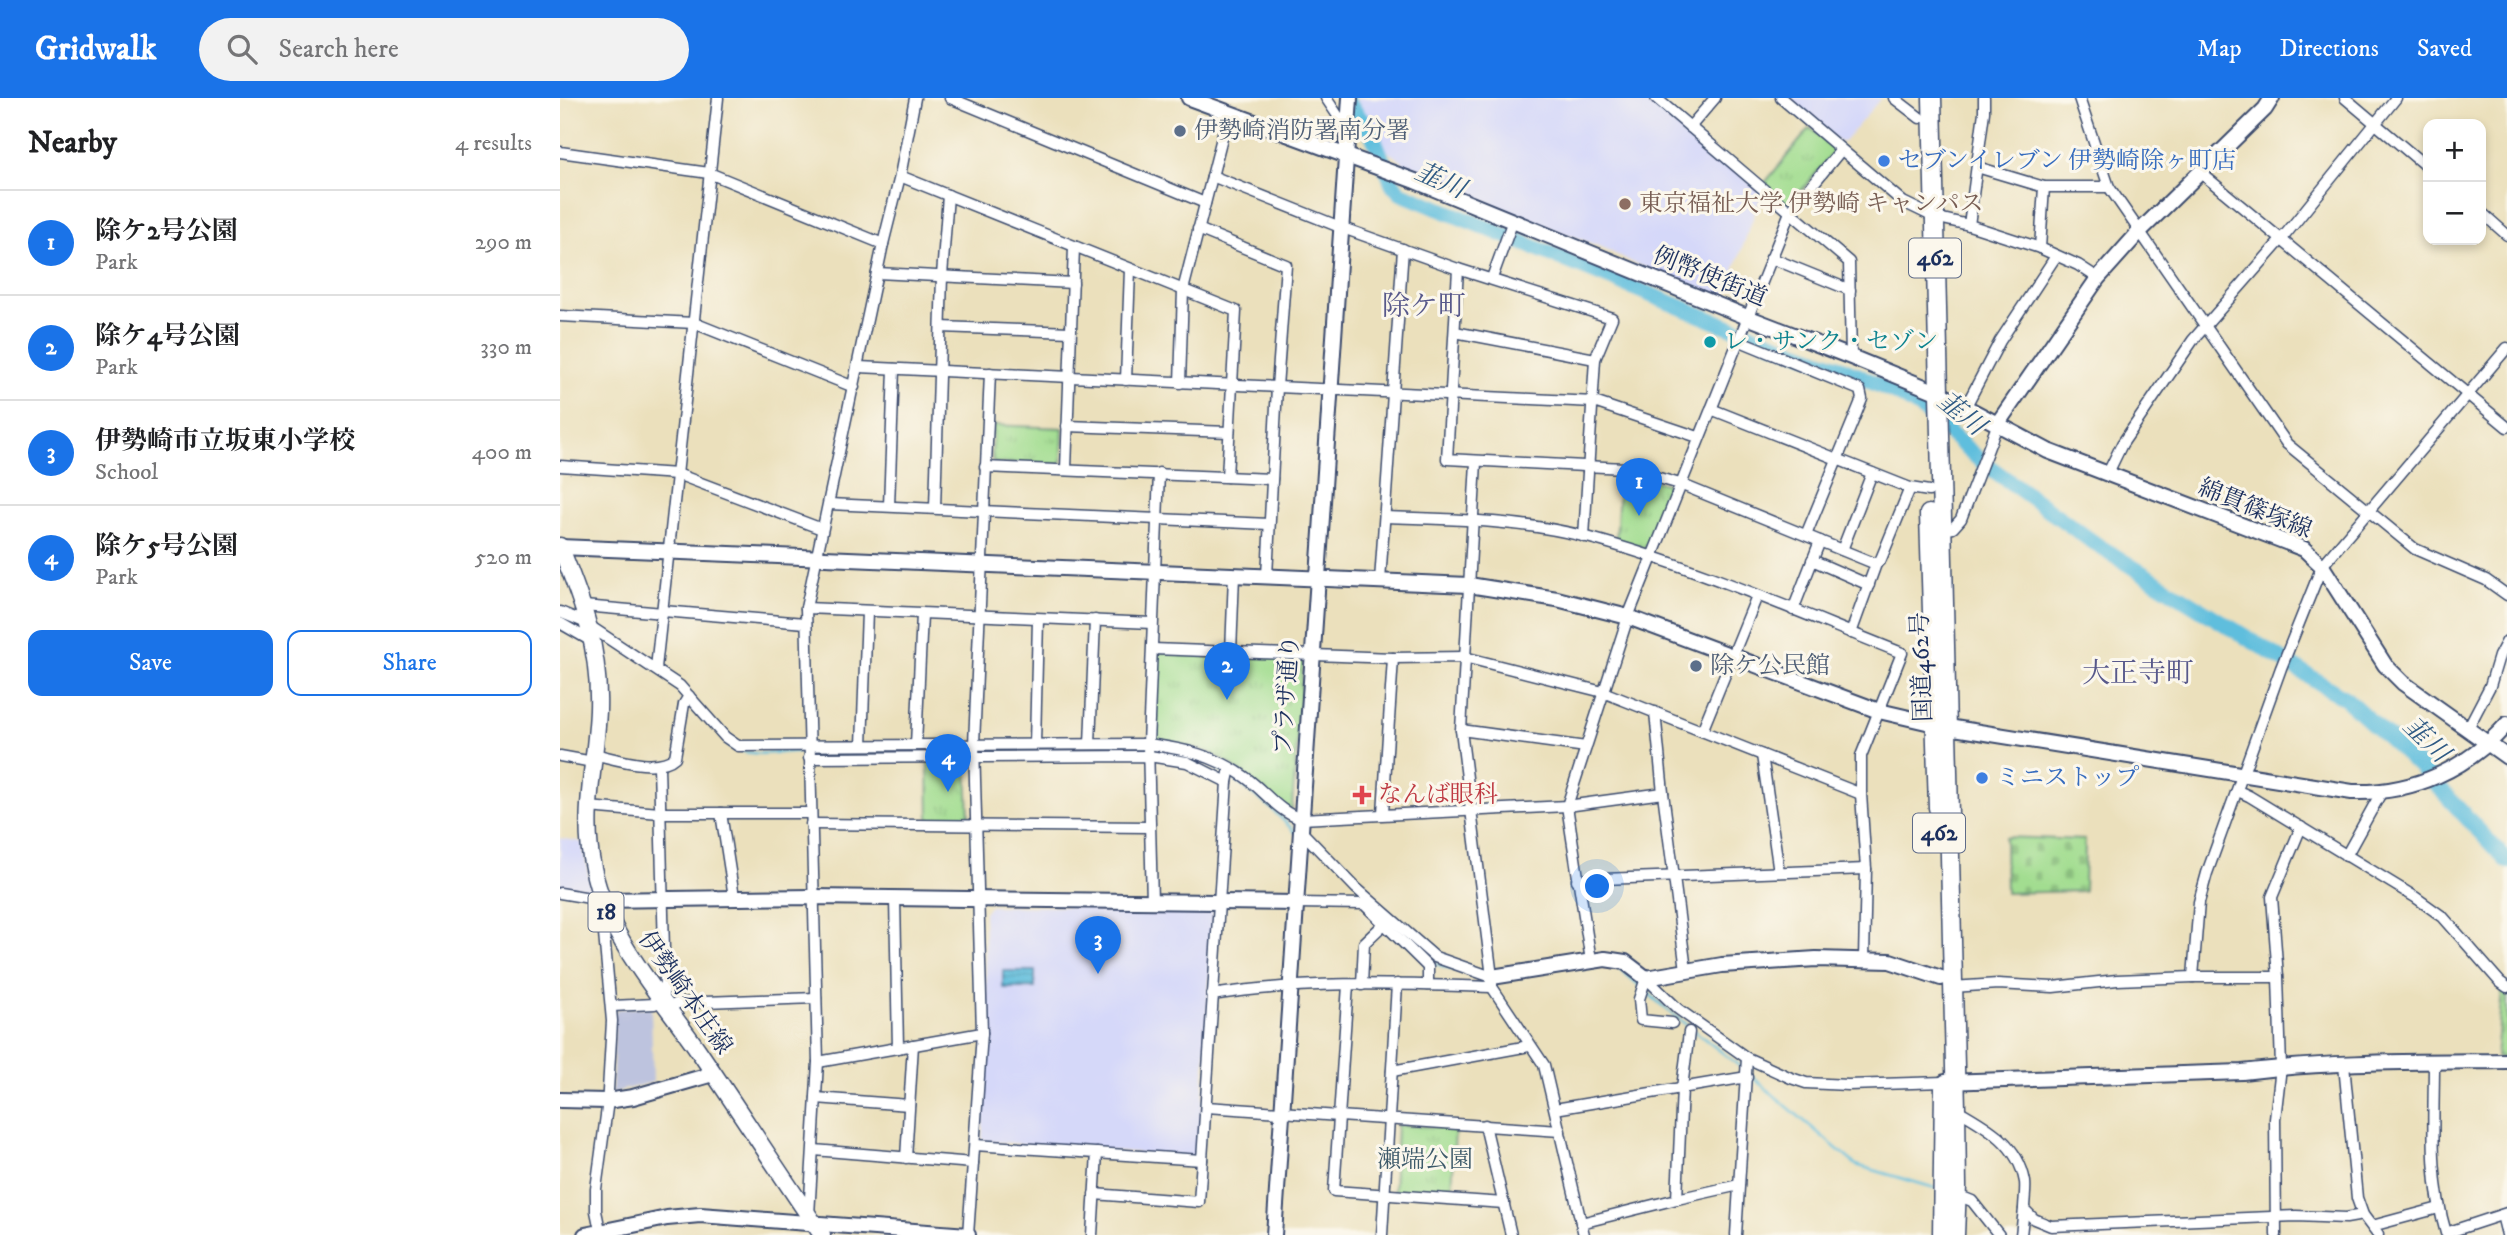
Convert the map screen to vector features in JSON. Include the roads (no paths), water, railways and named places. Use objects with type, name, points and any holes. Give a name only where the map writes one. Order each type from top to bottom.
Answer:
[{"type":"highway","name":"国道462号","points":[[1920,98],[1928,214],[1934,391],[1929,491],[1941,725],[1949,1082],[1942,1235]]},
{"type":"highway","name":"国道462号","points":[[1928,214],[1932,98]]},
{"type":"highway","name":"国道462号","points":[[1934,424],[1942,530],[1941,725]]},
{"type":"highway","name":"国道462号","points":[[1949,1082],[1956,1110],[1955,1235]]},
{"type":"main road","name":"伊勢崎本庄線","points":[[560,547],[584,606],[592,635],[599,690],[588,807],[592,865],[604,905],[619,939],[815,1224]]},
{"type":"street","points":[[656,668],[718,98]]},
{"type":"street","points":[[815,1224],[814,1150],[818,1062],[806,608],[915,98]]},
{"type":"street","points":[[950,98],[1205,204]]},
{"type":"street","points":[[1189,98],[1346,158]]},
{"type":"street","points":[[1326,98],[1348,131]]},
{"type":"street","name":"プラザ通り","points":[[1274,1235],[1350,98]]},
{"type":"street","points":[[1656,98],[1849,262],[1851,356]]},
{"type":"street","points":[[1690,127],[1715,98]]},
{"type":"street","points":[[1781,98],[1903,202],[1928,214],[2040,248],[2078,265],[2098,278]]},
{"type":"street","points":[[1894,98],[1920,118]]},
{"type":"street","points":[[1969,225],[1984,98]]},
{"type":"street","points":[[2079,98],[2109,187],[2287,444],[2415,549],[2486,580],[2507,595]]},
{"type":"street","points":[[1942,530],[1953,528],[1961,519],[1998,424],[2098,278],[2141,230],[2265,109],[2272,98]]},
{"type":"street","points":[[2345,98],[2423,164]]},
{"type":"street","points":[[2107,475],[2122,444],[2193,340],[2281,240],[2396,98]]},
{"type":"street","points":[[1180,383],[1183,290],[1227,114]]},
{"type":"street","points":[[1591,961],[1567,806],[1628,617],[1770,258],[1790,212],[1841,150]]},
{"type":"street","points":[[560,152],[709,173],[883,244]]},
{"type":"street","name":"例幣使街道","points":[[1346,158],[1403,177],[1747,317],[1851,356],[1934,391],[1998,424]]},
{"type":"street","points":[[1977,167],[2044,187],[2109,187]]},
{"type":"street","points":[[2200,172],[2507,427]]},
{"type":"street","points":[[900,176],[1236,311],[1227,477]]},
{"type":"street","points":[[1212,176],[1340,227],[1458,269],[1612,318],[1595,359],[1584,537]]},
{"type":"street","points":[[2040,248],[2044,187]]},
{"type":"street","points":[[935,508],[942,276],[948,195]]},
{"type":"street","points":[[2486,216],[2507,235]]},
{"type":"street","points":[[1492,278],[1512,223]]},
{"type":"street","points":[[1198,229],[1286,265],[1267,576]]},
{"type":"street","points":[[1066,469],[1074,247]]},
{"type":"street","points":[[1380,581],[1402,249]]},
{"type":"street","points":[[1966,406],[2000,341],[2056,256]]},
{"type":"street","points":[[1770,258],[1850,290]]},
{"type":"street","points":[[1126,380],[1130,269]]},
{"type":"street","points":[[1458,269],[1447,459],[1624,468],[1680,484],[1876,564]]},
{"type":"street","points":[[877,273],[1073,283]]},
{"type":"street","points":[[560,316],[694,323],[854,387]]},
{"type":"street","points":[[941,327],[1070,331]]},
{"type":"street","points":[[1455,332],[1595,359]]},
{"type":"street","points":[[1738,340],[1860,390],[1861,399],[1806,535]]},
{"type":"street","points":[[2193,977],[2199,902],[2287,651],[2322,566],[2507,348]]},
{"type":"street","points":[[859,367],[1594,402],[1698,437]]},
{"type":"street","points":[[889,506],[894,369]]},
{"type":"street","points":[[585,1235],[667,1218],[700,1215],[968,1235],[982,1033],[974,744],[990,373]]},
{"type":"street","points":[[1711,410],[1910,488],[1929,491]]},
{"type":"street","name":"綿貫篠塚線","points":[[1998,424],[2048,451],[2304,549],[2322,566],[2385,665],[2403,683],[2507,757]]},
{"type":"street","points":[[1067,426],[1229,432]]},
{"type":"street","points":[[1476,462],[1461,730],[1492,982],[1529,1046],[1544,1065],[1584,1235]]},
{"type":"street","points":[[560,466],[677,474],[822,529]]},
{"type":"street","points":[[985,467],[1272,479]]},
{"type":"street","points":[[1152,902],[1148,744],[1159,473]]},
{"type":"street","points":[[1842,550],[1872,473]]},
{"type":"street","points":[[1851,633],[1876,564],[1881,559],[1910,488]]},
{"type":"street","points":[[829,504],[1269,524]]},
{"type":"street","points":[[1386,517],[1472,520],[1584,537],[1651,556],[1902,653],[1861,756],[1866,869],[1864,959]]},
{"type":"street","points":[[1793,610],[1820,541]]},
{"type":"street","points":[[560,547],[1469,585],[1557,599],[1628,617],[1879,711],[1941,725],[2330,790],[2367,793],[2424,782],[2467,760],[2489,744],[2507,724]]},
{"type":"street","points":[[1812,560],[1869,585]]},
{"type":"street","points":[[1231,652],[1234,575]]},
{"type":"street","points":[[1702,731],[1757,596]]},
{"type":"street","points":[[584,606],[805,624]]},
{"type":"street","points":[[806,608],[1152,623]]},
{"type":"street","points":[[560,612],[582,621],[592,635]]},
{"type":"street","points":[[862,745],[867,612]]},
{"type":"street","points":[[916,745],[922,614]]},
{"type":"street","points":[[1035,744],[1038,618]]},
{"type":"street","points":[[1090,744],[1095,621]]},
{"type":"street","points":[[560,623],[592,635],[656,668],[689,696],[725,737],[738,746],[1148,744],[1207,755],[1245,776],[1301,825],[1356,888],[1435,957],[1492,982]]},
{"type":"street","points":[[2468,728],[2490,686],[2499,656],[2507,641]]},
{"type":"street","points":[[1153,649],[1393,658],[1464,657],[1604,692],[1861,794]]},
{"type":"street","points":[[1383,813],[1393,658]]},
{"type":"street","points":[[560,756],[659,766],[675,757],[684,704],[689,696]]},
{"type":"street","points":[[1656,712],[1663,793],[1686,970]]},
{"type":"street","points":[[1461,730],[1586,747]]},
{"type":"street","points":[[1762,755],[1779,872]]},
{"type":"street","points":[[808,758],[1149,756],[1187,762],[1227,782]]},
{"type":"street","points":[[659,766],[665,1003]]},
{"type":"street","points":[[1094,1195],[1199,1202],[1218,903],[1230,768]]},
{"type":"street","points":[[2238,791],[2415,897],[2443,917],[2500,982],[2507,986]]},
{"type":"street","points":[[2346,856],[2382,791]]},
{"type":"street","points":[[1301,825],[1383,813],[1567,806],[1663,793]]},
{"type":"street","points":[[588,807],[660,813],[810,813]]},
{"type":"street","points":[[721,813],[734,897]]},
{"type":"street","points":[[811,824],[1149,827]]},
{"type":"street","points":[[2276,1235],[2276,1119],[2281,1067],[2272,897],[2301,827]]},
{"type":"street","points":[[1577,880],[1866,869]]},
{"type":"street","points":[[560,893],[604,905],[663,899],[734,897],[1364,904],[1428,967],[1428,985]]},
{"type":"street","points":[[895,900],[898,1048]]},
{"type":"street","points":[[600,1233],[596,1189],[607,1101],[612,1006],[603,923],[604,905]]},
{"type":"street","points":[[1362,985],[1364,943],[1384,924]]},
{"type":"street","points":[[1212,995],[1251,988],[1291,986],[1492,982],[1605,959],[1625,962],[1678,1009],[1747,1058],[1806,1083],[1949,1082],[2242,1072],[2281,1067],[2507,1061]]},
{"type":"street","points":[[1646,978],[1686,970],[1816,959],[1890,961],[1947,982],[2053,987],[2193,977],[2278,977]]},
{"type":"street","points":[[1646,978],[1639,999],[1641,1020],[1672,1023]]},
{"type":"street","points":[[1382,1235],[1397,984]]},
{"type":"street","points":[[1348,985],[1334,1191],[1504,1203]]},
{"type":"street","points":[[612,1006],[816,998]]},
{"type":"street","points":[[1677,1199],[1682,1088],[1689,1032]]},
{"type":"street","points":[[818,1062],[982,1033]]},
{"type":"street","points":[[906,1158],[913,1045]]},
{"type":"street","points":[[1392,1070],[1529,1046]]},
{"type":"street","points":[[1736,1235],[1747,1058]]},
{"type":"street","points":[[2434,1062],[2433,1155],[2439,1208],[2446,1233],[2505,1214],[2507,1235]]},
{"type":"street","points":[[2344,1065],[2357,1198],[2363,1214],[2375,1231],[2439,1208]]},
{"type":"street","points":[[560,1100],[607,1101],[667,1088],[713,1073]]},
{"type":"street","points":[[1555,1109],[1747,1077]]},
{"type":"street","points":[[816,1098],[909,1105]]},
{"type":"street","points":[[1206,1107],[1560,1131]]},
{"type":"street","points":[[1956,1110],[1993,1131],[2010,1147],[2025,1182],[2021,1235]]},
{"type":"street","points":[[1485,1125],[1511,1235]]},
{"type":"street","points":[[975,1145],[1202,1160]]},
{"type":"street","points":[[814,1150],[973,1163]]},
{"type":"street","points":[[1092,1235],[1097,1153]]},
{"type":"street","points":[[1581,1223],[1740,1185]]},
{"type":"street","points":[[1957,1195],[1972,1200],[1999,1235]]},
{"type":"street","points":[[2024,1209],[2034,1219],[2051,1226],[2296,1216],[2346,1218],[2363,1214]]},
{"type":"water","points":[[1003,971],[1035,971],[1035,988],[1003,988]]},
{"type":"waterway","name":"韮川","points":[[1344,98],[1371,132],[1393,185],[1401,193],[1722,324],[1842,368],[1900,395],[1922,409],[1981,461],[2097,545],[2346,699],[2417,764],[2507,861]]},
{"type":"waterway","points":[[560,618],[582,629]]},
{"type":"waterway","points":[[727,744],[735,749],[753,753],[803,751]]},
{"type":"waterway","points":[[986,751],[1144,750]]},
{"type":"waterway","points":[[815,751],[963,751]]},
{"type":"waterway","points":[[1150,751],[1178,756]]},
{"type":"waterway","points":[[1188,758],[1204,761],[1226,775]]},
{"type":"waterway","points":[[1232,778],[1272,809],[1296,833]]},
{"type":"waterway","points":[[1404,937],[1421,951]]},
{"type":"waterway","points":[[1431,959],[1436,964],[1460,971]]},
{"type":"waterway","points":[[1617,966],[1665,1008],[1742,1068]]},
{"type":"waterway","points":[[1750,1075],[1856,1165],[1935,1188]]},
{"type":"place","name":"伊勢崎消防署南分署","points":[[1180,131]]},
{"type":"place","name":"セブンイレブン 伊勢崎除ヶ町店","points":[[1884,161]]},
{"type":"place","name":"東京福祉大学 伊勢崎 キャンパス","points":[[1625,204]]},
{"type":"place","name":"レ・サンク・セゾン","points":[[1710,342]]},
{"type":"place","name":"除ケ2号公園","points":[[1639,516]]},
{"type":"place","name":"除ケ公民館","points":[[1696,666]]},
{"type":"place","name":"除ケ4号公園","points":[[1227,700]]},
{"type":"place","name":"ミニストップ","points":[[1982,778]]},
{"type":"place","name":"除ケ5号公園","points":[[948,792]]},
{"type":"place","name":"なんば眼科","points":[[1362,795]]},
{"type":"place","name":"伊勢崎市立坂東小学校","points":[[1098,974]]},
{"type":"district","name":"除ケ町","points":[[1424,306]]},
{"type":"district","name":"大正寺町","points":[[2138,673]]},
{"type":"park label","name":"瀬端公園","points":[[1425,1160]]}]
